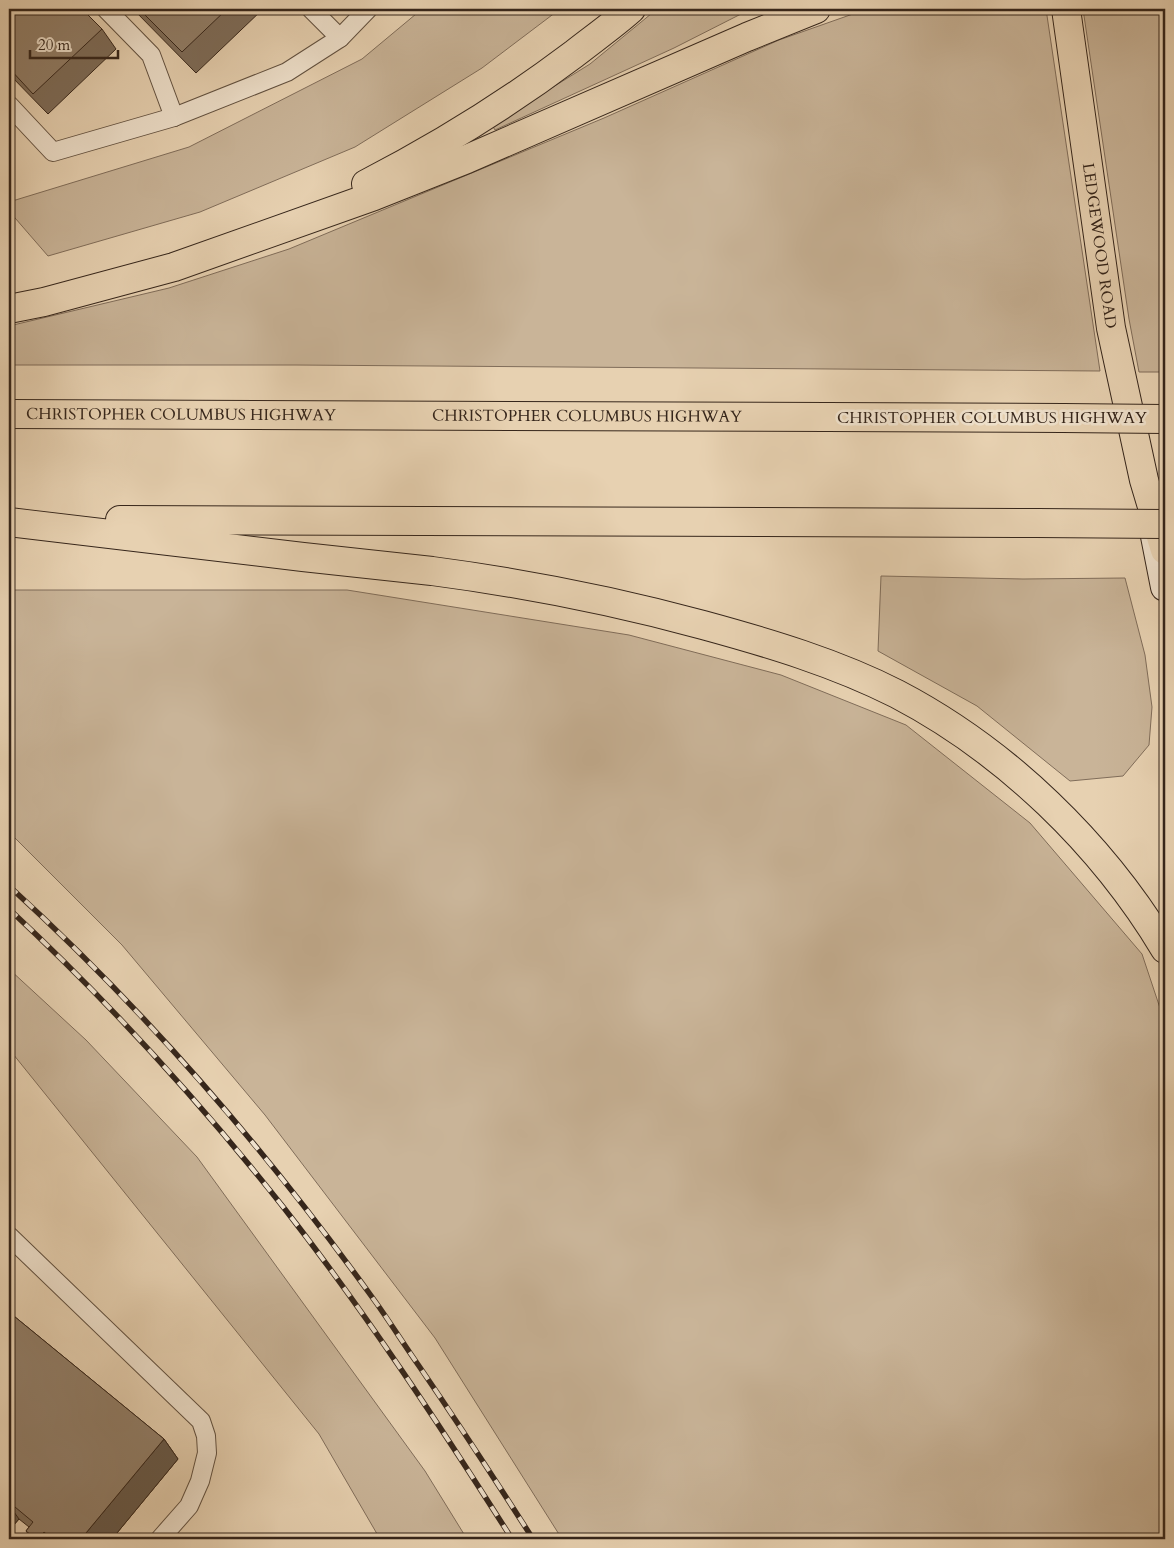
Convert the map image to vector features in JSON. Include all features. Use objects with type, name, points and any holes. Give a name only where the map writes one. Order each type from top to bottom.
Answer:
[{"type":"highway","points":[[274,231],[371,181],[450,136],[532,85],[631,9]]},
{"type":"highway","points":[[9,309],[44,302],[174,267],[374,196],[467,159],[747,37],[816,9]]},
{"type":"highway","name":"LEDGEWOOD ROAD","points":[[1066,9],[1111,328],[1144,480],[1165,550]]},
{"type":"highway","name":"CHRISTOPHER COLUMBUS HIGHWAY","points":[[9,414],[1165,420]]},
{"type":"highway","points":[[9,521],[1165,524]]},
{"type":"highway","points":[[9,521],[434,571],[584,597],[670,616],[782,648],[848,672],[897,694],[962,733],[1029,785],[1086,842],[1121,883],[1152,926],[1165,949]]},
{"type":"main road","points":[[1144,480],[1165,588]]},
{"type":"lane","points":[[106,9],[152,55],[174,117]]},
{"type":"lane","points":[[311,9],[340,38]]},
{"type":"lane","points":[[9,105],[53,152],[174,117],[286,72],[340,38],[368,9]]},
{"type":"lane","points":[[9,1236],[201,1420],[206,1436],[206,1453],[200,1481],[189,1506],[160,1539]]},
{"type":"shaded area","points":[[422,9],[560,9],[482,68],[355,147],[200,212],[48,256],[9,211],[9,202],[189,147],[362,59]]},
{"type":"shaded area","points":[[657,9],[758,9],[741,14],[674,48],[495,130],[492,125],[590,64]]},
{"type":"shaded area","points":[[867,9],[1046,9],[1100,371],[296,365],[9,365],[9,326],[169,288],[289,249],[604,118],[779,40]]},
{"type":"shaded area","points":[[1083,9],[1165,9],[1165,372],[1139,372],[1129,319]]},
{"type":"shaded area","points":[[881,576],[1023,579],[1125,578],[1145,655],[1152,707],[1149,745],[1123,776],[1070,781],[977,706],[878,651]]},
{"type":"shaded area","points":[[9,590],[347,590],[629,635],[781,675],[906,725],[1030,823],[1142,954],[1165,1023],[1165,1539],[562,1539],[435,1338],[265,1115],[122,945],[9,832]]},
{"type":"shaded area","points":[[9,969],[86,1040],[197,1157],[425,1471],[467,1539],[380,1539],[319,1434],[9,1049]]},
{"type":"building","points":[[9,9],[82,9],[102,29],[33,94],[9,68]]},
{"type":"building","points":[[139,9],[227,9],[182,52]]},
{"type":"building","points":[[9,1312],[164,1439],[81,1539],[52,1539],[44,1532],[36,1539],[26,1531],[33,1522],[9,1502]]},
{"type":"railway","points":[[9,886],[58,932],[154,1030],[246,1134],[378,1305],[533,1539]]},
{"type":"railway","points":[[9,909],[82,980],[152,1053],[220,1130],[284,1208],[344,1288],[402,1371],[512,1539]]}]
